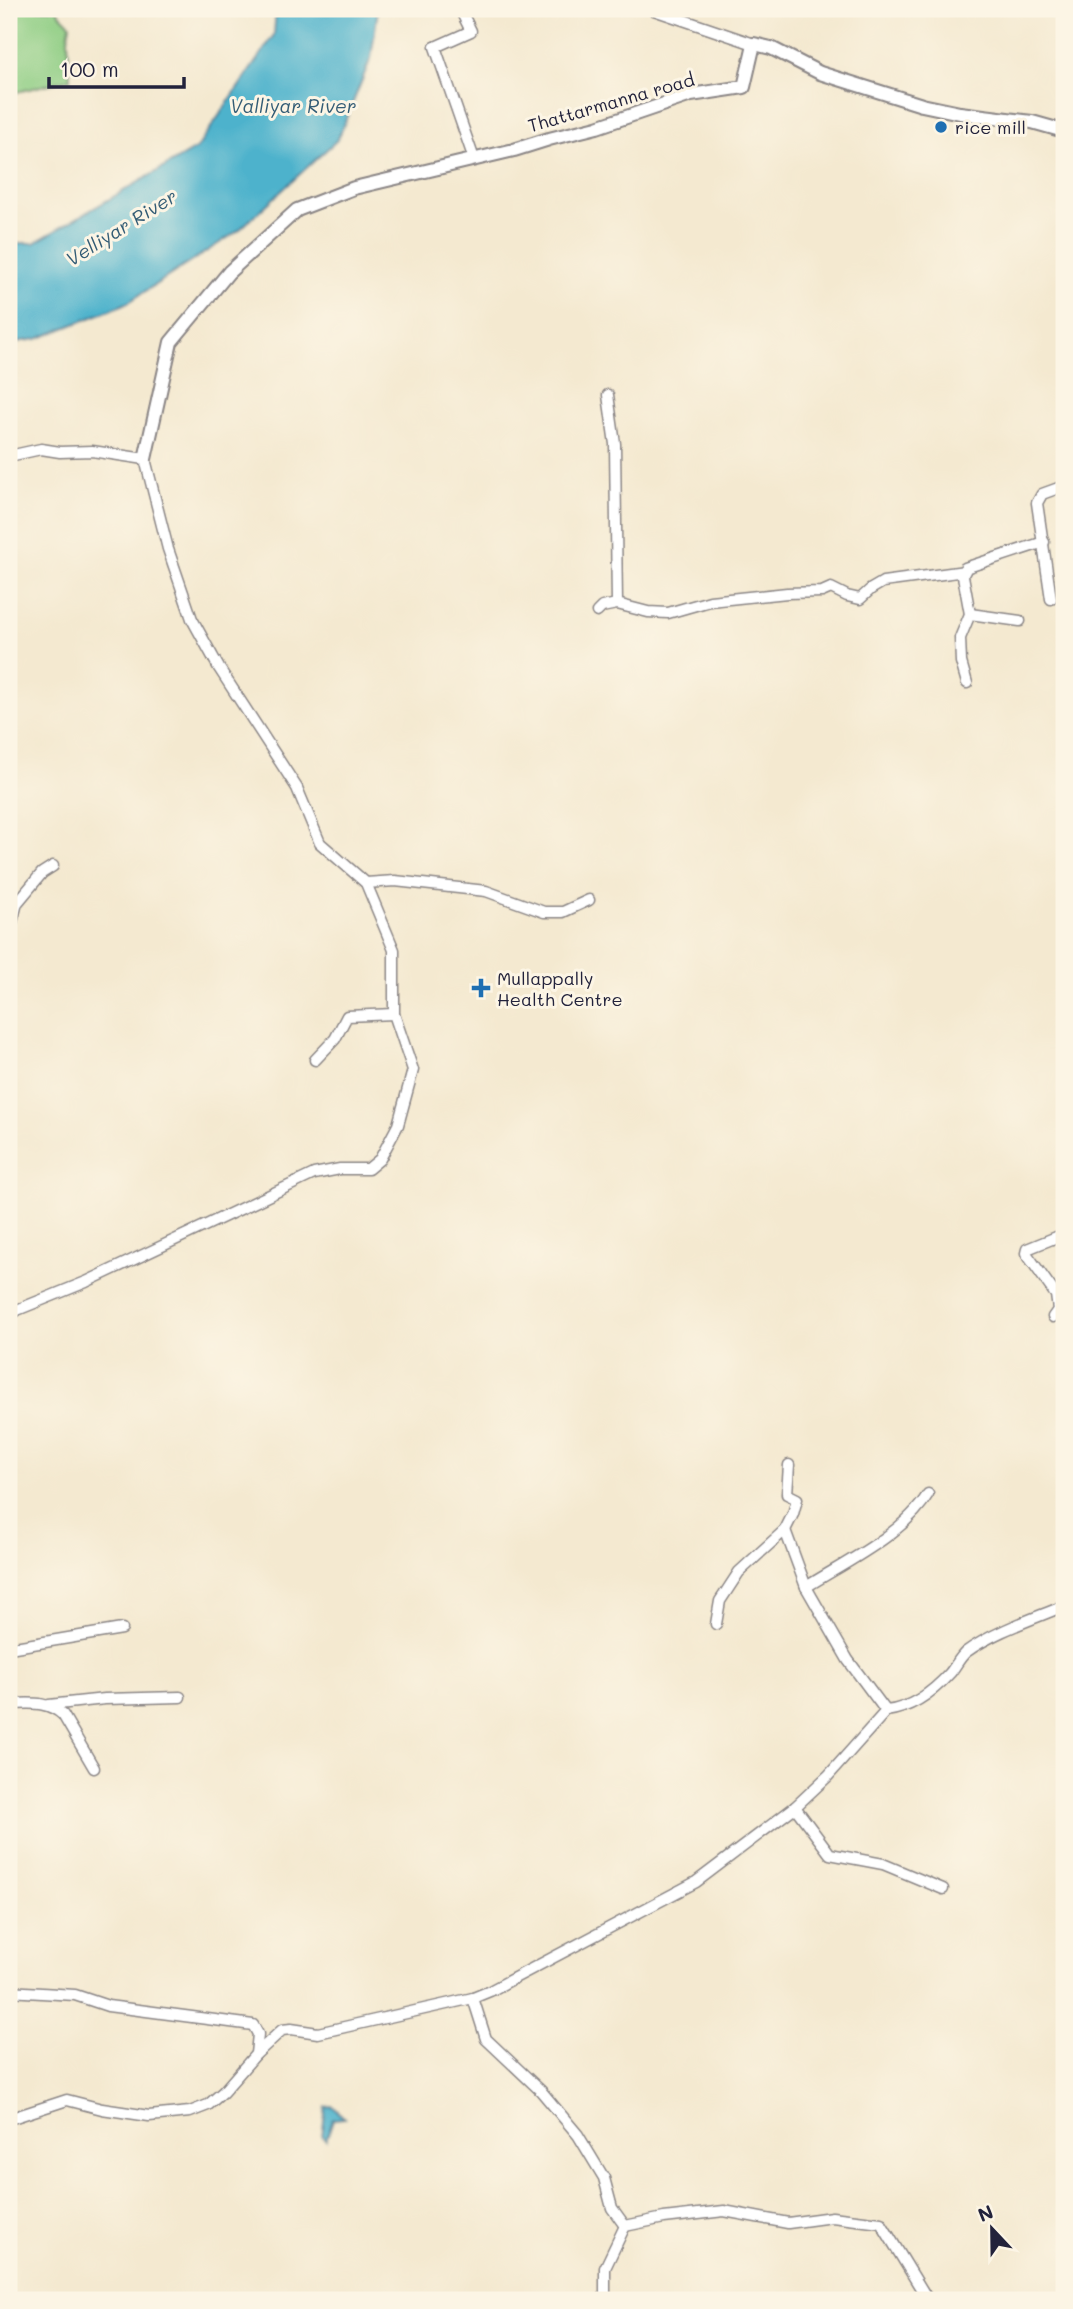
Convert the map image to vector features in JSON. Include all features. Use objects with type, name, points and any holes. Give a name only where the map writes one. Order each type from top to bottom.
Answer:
[{"type":"street","points":[[460,9],[471,32],[435,47],[474,159]]},
{"type":"street","points":[[651,9],[771,48],[820,73],[922,105],[960,113],[1032,122],[1064,131]]},
{"type":"street","name":"Thattarmanna road","points":[[145,459],[171,342],[229,272],[297,210],[354,188],[597,127],[691,95],[744,86],[754,44]]},
{"type":"street","points":[[608,395],[615,444],[617,604]]},
{"type":"street","points":[[9,456],[40,449],[60,452],[92,451],[145,459],[168,550],[192,619],[219,668],[297,788],[320,843],[366,883],[394,950],[394,1014],[413,1070],[398,1125],[380,1159],[368,1169],[340,1169],[314,1174],[86,1282],[17,1310],[9,1317]]},
{"type":"street","points":[[1051,599],[1038,498],[1064,486]]},
{"type":"street","points":[[967,683],[961,662],[960,638],[970,614],[963,576],[965,568],[1044,542]]},
{"type":"street","points":[[597,612],[601,607],[617,604],[648,612],[668,613],[710,601],[822,592],[831,588],[847,596],[860,598],[883,582],[965,571]]},
{"type":"street","points":[[970,614],[1020,621]]},
{"type":"street","points":[[9,934],[17,903],[42,873],[53,866]]},
{"type":"street","points":[[366,883],[395,881],[486,891],[544,912],[563,912],[589,900]]},
{"type":"street","points":[[316,1060],[335,1040],[347,1016],[394,1014]]},
{"type":"street","points":[[1053,1317],[1058,1310],[1056,1295],[1026,1254],[1027,1249],[1064,1234]]},
{"type":"street","points":[[716,1624],[720,1601],[739,1572],[785,1530],[793,1514],[797,1499],[787,1494],[789,1465]]},
{"type":"street","points":[[806,1587],[902,1525],[920,1507],[928,1494]]},
{"type":"street","points":[[785,1530],[806,1587],[848,1660],[886,1711]]},
{"type":"street","points":[[9,2119],[68,2100],[102,2109],[149,2116],[190,2112],[208,2105],[223,2092],[256,2054],[282,2031],[291,2029],[317,2033],[473,1998],[696,1882],[795,1807],[828,1776],[886,1711],[903,1709],[919,1701],[949,1675],[965,1653],[1007,1630],[1064,1605]]},
{"type":"street","points":[[9,1648],[122,1629]]},
{"type":"street","points":[[9,1704],[180,1697]]},
{"type":"street","points":[[49,1704],[63,1715],[94,1768]]},
{"type":"street","points":[[795,1807],[830,1854],[883,1864],[943,1889]]},
{"type":"street","points":[[9,1991],[75,1996],[108,2006],[253,2025],[258,2034],[256,2054]]},
{"type":"street","points":[[473,1998],[486,2039],[541,2091],[578,2135],[604,2178],[612,2208],[625,2226]]},
{"type":"street","points":[[625,2226],[724,2211],[788,2222],[832,2217],[881,2224],[928,2300]]},
{"type":"street","points":[[605,2300],[606,2268],[625,2226]]},
{"type":"green space","points":[[9,9],[59,9],[58,12],[70,24],[70,79],[9,94]]},
{"type":"water","name":"Valliyar River","points":[[276,9],[378,9],[371,58],[338,139],[238,231],[127,303],[37,339],[9,343],[9,243],[34,243],[197,148],[274,35]]},
{"type":"water","points":[[333,2106],[344,2118],[333,2119],[326,2140],[322,2136],[326,2107]]},
{"type":"place","name":"rice mill","points":[[941,127]]},
{"type":"place","name":"Mullappally Health Centre","points":[[481,988]]},
{"type":"water label","name":"Velliyar River","points":[[121,227]]}]
